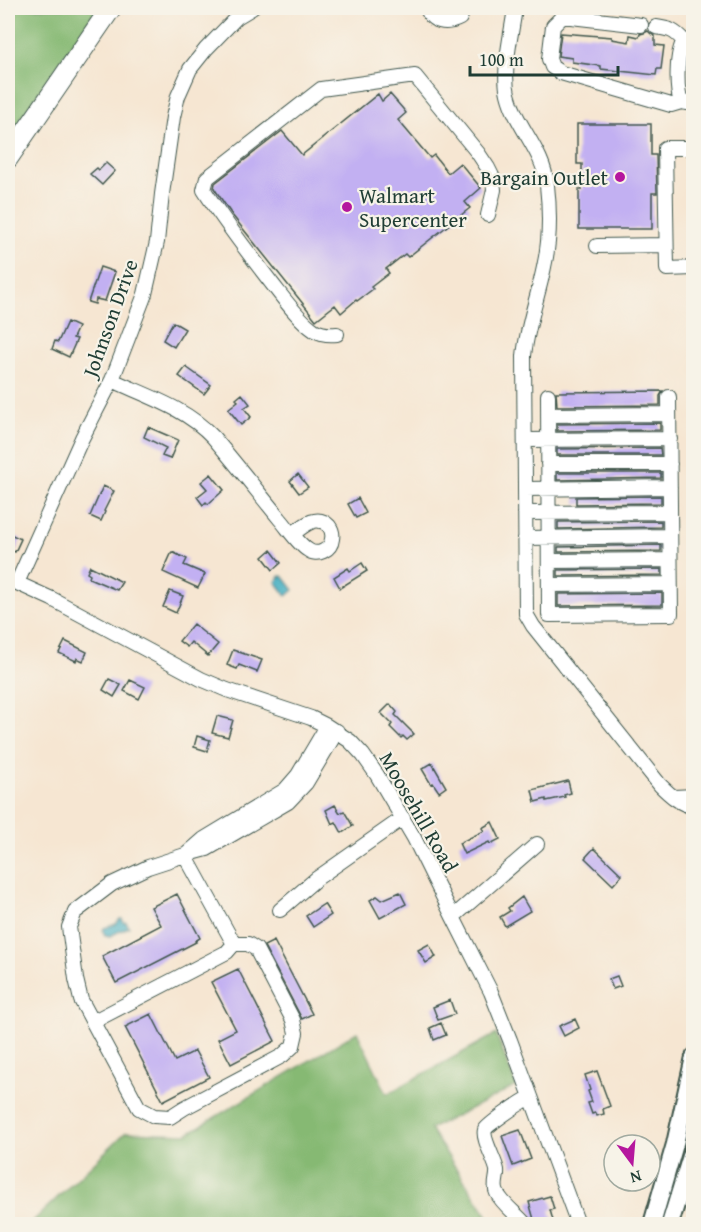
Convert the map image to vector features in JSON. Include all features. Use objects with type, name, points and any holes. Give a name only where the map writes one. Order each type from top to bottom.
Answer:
[{"type":"highway","points":[[8,158],[111,8]]},
{"type":"main road","points":[[652,1224],[675,1144],[693,1057]]},
{"type":"main road","points":[[670,1224],[693,1146]]},
{"type":"street","name":"Johnson Drive","points":[[12,581],[112,380],[145,294],[157,242],[173,117],[178,96],[190,69],[237,17],[252,8]]},
{"type":"street","points":[[427,8],[432,17],[445,22],[460,18],[464,8]]},
{"type":"street","points":[[515,8],[507,71],[507,90],[515,112],[544,166],[549,232],[545,265],[525,349],[526,614],[660,785],[685,805],[693,807]]},
{"type":"street","points":[[640,25],[562,17],[553,26],[549,59],[552,67],[561,73],[670,105],[687,103],[678,90],[679,51],[689,41],[673,30],[656,27]]},
{"type":"street","points":[[337,334],[331,335],[315,330],[285,301],[245,250],[204,190],[207,178],[321,89],[415,76],[488,168],[493,178],[494,190],[488,215]]},
{"type":"street","points":[[693,148],[665,148],[666,269],[693,268]]},
{"type":"street","points":[[597,246],[666,245]]},
{"type":"street","points":[[112,380],[182,412],[204,427],[293,534]]},
{"type":"street","points":[[548,396],[549,615],[670,615],[669,397]]},
{"type":"street","points":[[548,415],[669,414]]},
{"type":"street","points":[[525,440],[670,438]]},
{"type":"street","points":[[548,464],[670,464]]},
{"type":"street","points":[[525,489],[670,487]]},
{"type":"street","points":[[525,513],[670,512]]},
{"type":"street","points":[[525,538],[670,536]]},
{"type":"street","points":[[549,561],[670,560]]},
{"type":"street","name":"Moosehill Road","points":[[12,581],[67,607],[201,679],[226,690],[311,718],[350,741],[363,755],[420,849],[491,992],[578,1224]]},
{"type":"street","points":[[549,585],[670,584]]},
{"type":"street","points":[[234,944],[248,944],[256,949],[293,1020],[296,1034],[293,1046],[282,1056],[170,1117],[154,1116],[139,1108],[81,999],[69,927],[75,912],[112,884],[148,867],[185,855],[204,839],[285,790],[332,729]]},
{"type":"street","points":[[674,797],[693,795]]},
{"type":"street","points":[[280,910],[316,879],[403,818]]},
{"type":"street","points":[[453,917],[537,844]]},
{"type":"street","points":[[185,855],[234,944]]},
{"type":"street","points":[[94,1021],[228,952],[234,944]]},
{"type":"street","points":[[525,1224],[497,1192],[495,1183],[497,1172],[484,1133],[487,1127],[516,1105],[531,1097]]},
{"type":"green space","points":[[8,8],[98,8],[8,138]]},
{"type":"green space","points":[[357,1032],[387,1094],[496,1034],[516,1086],[430,1129],[493,1224],[30,1224],[126,1132],[187,1134]]},
{"type":"water","points":[[280,576],[283,576],[294,590],[287,596],[276,582]]},
{"type":"water","points":[[120,919],[129,927],[110,936],[105,935],[104,928],[116,924]]},
{"type":"building","points":[[648,31],[655,36],[655,45],[664,46],[661,69],[657,69],[656,75],[601,69],[601,66],[572,62],[572,58],[558,56],[561,33],[612,37],[612,39],[629,42],[630,35],[639,37],[640,34]]},
{"type":"building","name":"Walmart Supercenter","points":[[378,94],[382,101],[390,94],[403,109],[406,113],[398,120],[430,158],[434,155],[448,173],[460,163],[481,188],[465,202],[470,208],[408,257],[405,254],[386,269],[389,273],[371,287],[373,289],[341,313],[335,305],[316,320],[232,215],[214,188],[215,183],[282,131],[302,155]]},
{"type":"building","name":"Bargain Outlet","points":[[577,124],[651,124],[651,155],[656,155],[657,193],[652,193],[652,229],[579,229],[582,164],[577,164]]},
{"type":"building","points":[[106,163],[115,171],[102,185],[90,174],[97,168],[99,170]]},
{"type":"building","points":[[100,267],[115,272],[105,301],[96,299],[95,304],[88,302]]},
{"type":"building","points":[[67,322],[78,327],[73,338],[77,339],[69,357],[52,349],[55,341],[58,342]]},
{"type":"building","points":[[173,322],[185,329],[174,347],[163,340]]},
{"type":"building","points":[[186,367],[211,385],[204,394],[179,376]]},
{"type":"building","points":[[663,391],[660,396],[660,405],[557,406],[556,392]]},
{"type":"building","points":[[242,394],[250,404],[244,408],[251,417],[241,425],[228,409],[238,401],[236,399]]},
{"type":"building","points":[[660,423],[660,430],[557,431],[557,424]]},
{"type":"building","points":[[148,427],[178,440],[170,459],[162,456],[166,448],[144,437]]},
{"type":"building","points":[[660,448],[661,455],[557,455],[557,449]]},
{"type":"building","points":[[557,473],[661,473],[661,478],[557,480]]},
{"type":"building","points":[[211,474],[224,490],[208,504],[206,502],[203,505],[197,497],[207,489],[201,482]]},
{"type":"building","points":[[298,474],[308,487],[299,493],[290,481]]},
{"type":"building","points":[[103,486],[114,491],[101,521],[90,516]]},
{"type":"building","points":[[661,496],[661,503],[576,504],[576,497]]},
{"type":"building","points":[[358,498],[366,513],[356,518],[348,504]]},
{"type":"building","points":[[661,521],[661,527],[558,529],[558,522]]},
{"type":"building","points":[[8,533],[21,539],[15,552],[8,549]]},
{"type":"building","points":[[661,545],[661,551],[558,552],[558,547]]},
{"type":"building","points":[[271,550],[281,563],[273,570],[263,557]]},
{"type":"building","points":[[172,552],[187,559],[184,565],[205,574],[198,588],[163,572]]},
{"type":"building","points":[[362,563],[367,571],[340,588],[334,577]]},
{"type":"building","points":[[90,566],[122,582],[117,590],[89,578],[90,575],[87,573]]},
{"type":"building","points":[[662,569],[662,575],[558,576],[558,570]]},
{"type":"building","points":[[170,591],[183,596],[176,613],[163,607]]},
{"type":"building","points":[[662,593],[662,605],[558,606],[558,594]]},
{"type":"building","points":[[193,624],[218,644],[208,656],[191,642],[187,647],[179,641]]},
{"type":"building","points":[[65,641],[87,652],[83,661],[77,658],[76,661],[59,653]]},
{"type":"building","points":[[233,650],[262,660],[257,672],[239,665],[237,669],[227,665]]},
{"type":"building","points":[[109,679],[121,685],[114,697],[103,690]]},
{"type":"building","points":[[130,680],[145,687],[139,699],[124,691]]},
{"type":"building","points":[[390,704],[397,712],[395,715],[414,734],[407,740],[403,736],[401,738],[390,727],[392,724],[381,713]]},
{"type":"building","points":[[217,716],[233,720],[228,737],[212,733]]},
{"type":"building","points":[[197,736],[210,740],[207,751],[194,747]]},
{"type":"building","points":[[432,763],[446,787],[439,792],[422,769]]},
{"type":"building","points":[[568,781],[571,793],[564,795],[565,797],[535,802],[532,790]]},
{"type":"building","points":[[335,805],[340,813],[344,811],[353,826],[342,833],[336,822],[332,824],[326,810]]},
{"type":"building","points":[[492,822],[500,839],[464,854],[459,843],[484,831],[482,828]]},
{"type":"building","points":[[594,848],[622,875],[613,885],[585,858]]},
{"type":"building","points":[[400,892],[406,904],[380,918],[370,900],[377,896],[382,900]]},
{"type":"building","points":[[177,894],[200,938],[116,983],[102,956],[161,925],[151,907]]},
{"type":"building","points":[[522,897],[530,911],[505,926],[500,917],[510,911],[508,908]]},
{"type":"building","points":[[324,904],[331,915],[313,927],[306,916]]},
{"type":"building","points":[[274,941],[312,1014],[302,1019],[264,946]]},
{"type":"building","points":[[429,944],[436,957],[426,963],[418,950]]},
{"type":"building","points":[[238,969],[275,1041],[231,1064],[218,1039],[236,1030],[211,982]]},
{"type":"building","points":[[617,976],[621,986],[613,989],[609,979]]},
{"type":"building","points":[[450,1000],[455,1014],[438,1020],[433,1007]]},
{"type":"building","points":[[151,1014],[175,1061],[195,1051],[209,1077],[163,1101],[125,1027]]},
{"type":"building","points":[[575,1019],[579,1028],[564,1036],[559,1026]]},
{"type":"building","points":[[441,1023],[446,1035],[434,1040],[430,1028]]},
{"type":"building","points":[[597,1071],[610,1106],[603,1109],[604,1114],[597,1116],[595,1113],[592,1114],[588,1103],[592,1102],[585,1075]]},
{"type":"building","points":[[520,1130],[531,1159],[513,1166],[502,1136]]},
{"type":"building","points":[[550,1196],[554,1209],[550,1210],[554,1224],[535,1223],[529,1202]]},
{"type":"place","name":"Bargain Outlet","points":[[620,177]]},
{"type":"place","name":"Walmart Supercenter","points":[[347,207]]}]
